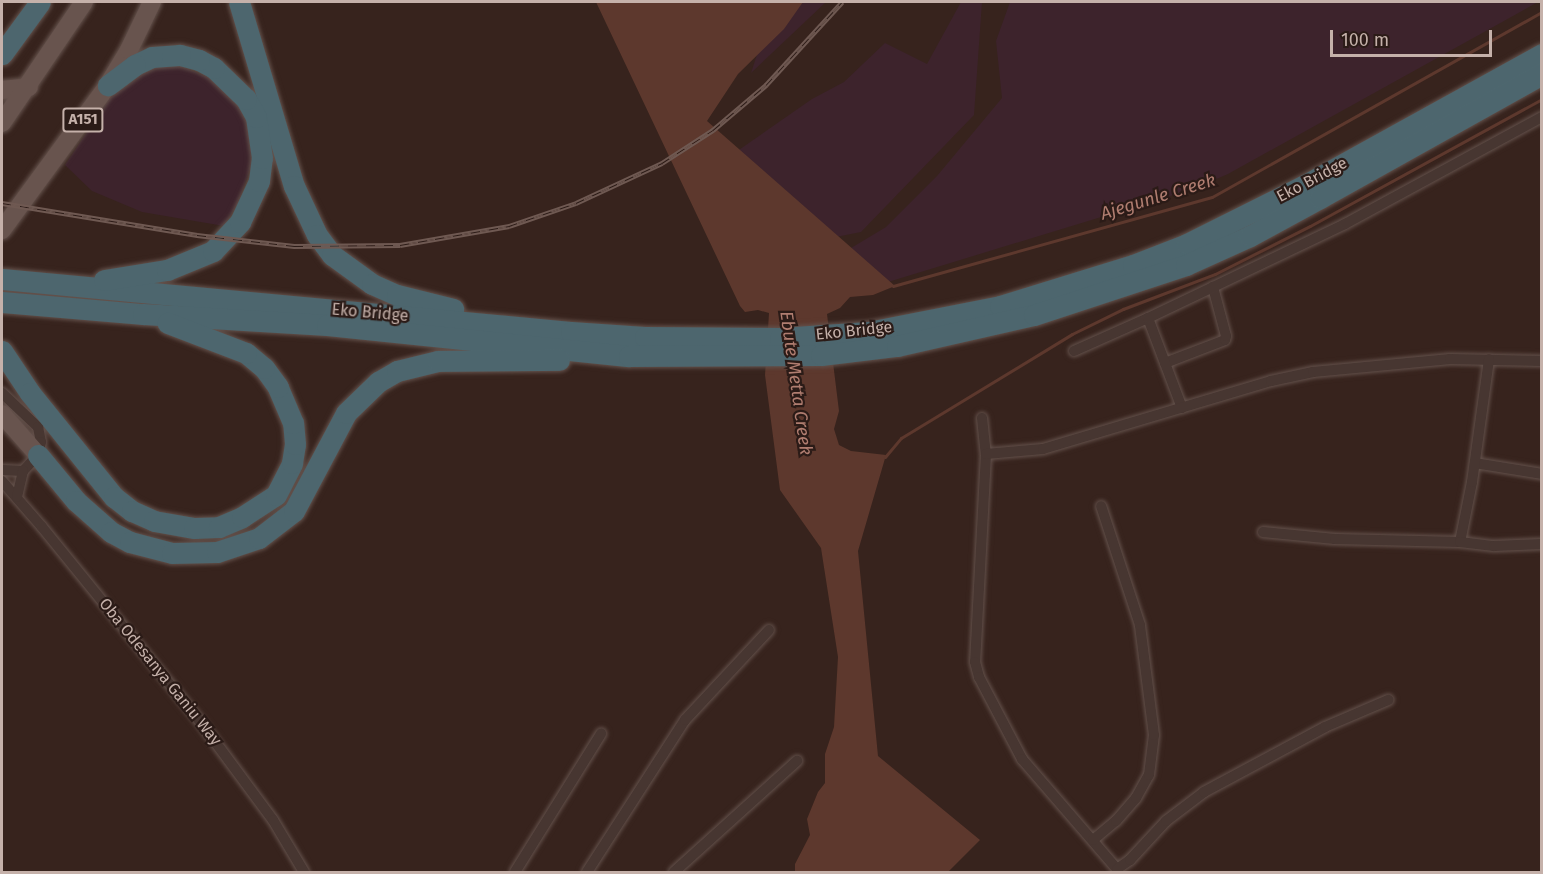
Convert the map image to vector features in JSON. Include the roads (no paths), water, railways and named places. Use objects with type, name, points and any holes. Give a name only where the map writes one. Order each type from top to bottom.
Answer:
[{"type":"highway","points":[[2,54],[40,2]]},
{"type":"highway","points":[[239,2],[294,186],[304,213],[332,255],[351,272],[397,295],[571,332]]},
{"type":"highway","name":"Eko Bridge","points":[[2,279],[571,332],[645,336],[780,338],[867,332],[1000,306],[1123,268],[1187,244],[1303,186],[1542,54]]},
{"type":"highway","points":[[88,287],[104,280],[139,276],[190,262],[213,251],[240,222],[258,181],[262,158],[256,117],[246,99],[214,68],[199,60],[180,55],[152,57],[135,65],[108,85]]},
{"type":"highway","name":"Eko Bridge","points":[[2,302],[143,314],[327,325],[629,356],[821,355],[897,346],[972,331],[1098,296],[1186,264],[1250,236],[1542,74]]},
{"type":"highway","points":[[2,351],[30,393],[96,477],[132,511],[154,521],[194,528],[219,527],[264,505],[276,495],[292,463],[295,444],[293,423],[278,387],[264,368],[246,353],[143,314]]},
{"type":"highway","points":[[38,455],[94,519],[121,537],[152,548],[195,554],[239,547],[260,538],[294,511],[346,413],[378,382],[397,371],[438,361],[505,362],[629,356]]},
{"type":"main road","points":[[2,123],[29,87],[84,2]]},
{"type":"main road","name":"A151","points":[[2,230],[108,85],[129,50],[152,2]]},
{"type":"main road","points":[[2,90],[29,87]]},
{"type":"main road","points":[[7,409],[38,455]]},
{"type":"street","points":[[1074,351],[1345,224],[1542,117]]},
{"type":"street","points":[[1165,363],[1225,340],[1212,287]]},
{"type":"street","points":[[1148,318],[1182,408]]},
{"type":"street","points":[[987,454],[1043,449],[1270,381],[1313,372],[1450,359],[1542,361]]},
{"type":"street","points":[[1460,542],[1475,463],[1489,359]]},
{"type":"street","points":[[2,393],[7,409],[2,409]]},
{"type":"street","points":[[982,418],[987,454],[975,662],[978,677],[1022,759],[1117,869],[1130,860],[1166,821],[1204,792],[1325,727],[1388,700]]},
{"type":"street","points":[[17,497],[23,471],[38,455]]},
{"type":"street","points":[[1475,463],[1542,474]]},
{"type":"street","points":[[2,470],[23,471]]},
{"type":"street","name":"Oba Odesanya Ganiu Way","points":[[2,481],[239,772],[273,820],[304,873]]},
{"type":"street","points":[[1093,840],[1116,821],[1136,798],[1149,775],[1154,735],[1140,625],[1101,507]]},
{"type":"street","points":[[1263,532],[1335,539],[1460,542],[1494,546],[1542,544]]},
{"type":"street","points":[[587,873],[686,720],[769,630]]},
{"type":"street","points":[[515,873],[600,734]]},
{"type":"street","points":[[674,873],[797,761]]},
{"type":"water","name":"Ebute Metta Creek","points":[[596,2],[803,2],[784,29],[738,74],[707,121],[895,286],[873,295],[850,297],[840,308],[827,314],[839,411],[834,429],[839,445],[851,451],[886,455],[858,551],[878,756],[980,840],[948,872],[795,872],[795,864],[810,835],[807,819],[818,792],[825,783],[825,754],[834,727],[838,657],[821,548],[780,490],[765,375],[769,313],[758,310],[745,312],[740,306]]},
{"type":"waterway","name":"Ajegunle Creek","points":[[893,286],[1212,197],[1542,12]]},
{"type":"waterway","points":[[885,457],[901,438],[1072,334],[1123,309],[1215,274],[1310,226],[1542,99]]},
{"type":"railway","points":[[2,203],[197,235],[294,246],[400,245],[509,226],[576,203],[662,163],[713,130],[766,85],[842,2]]}]
